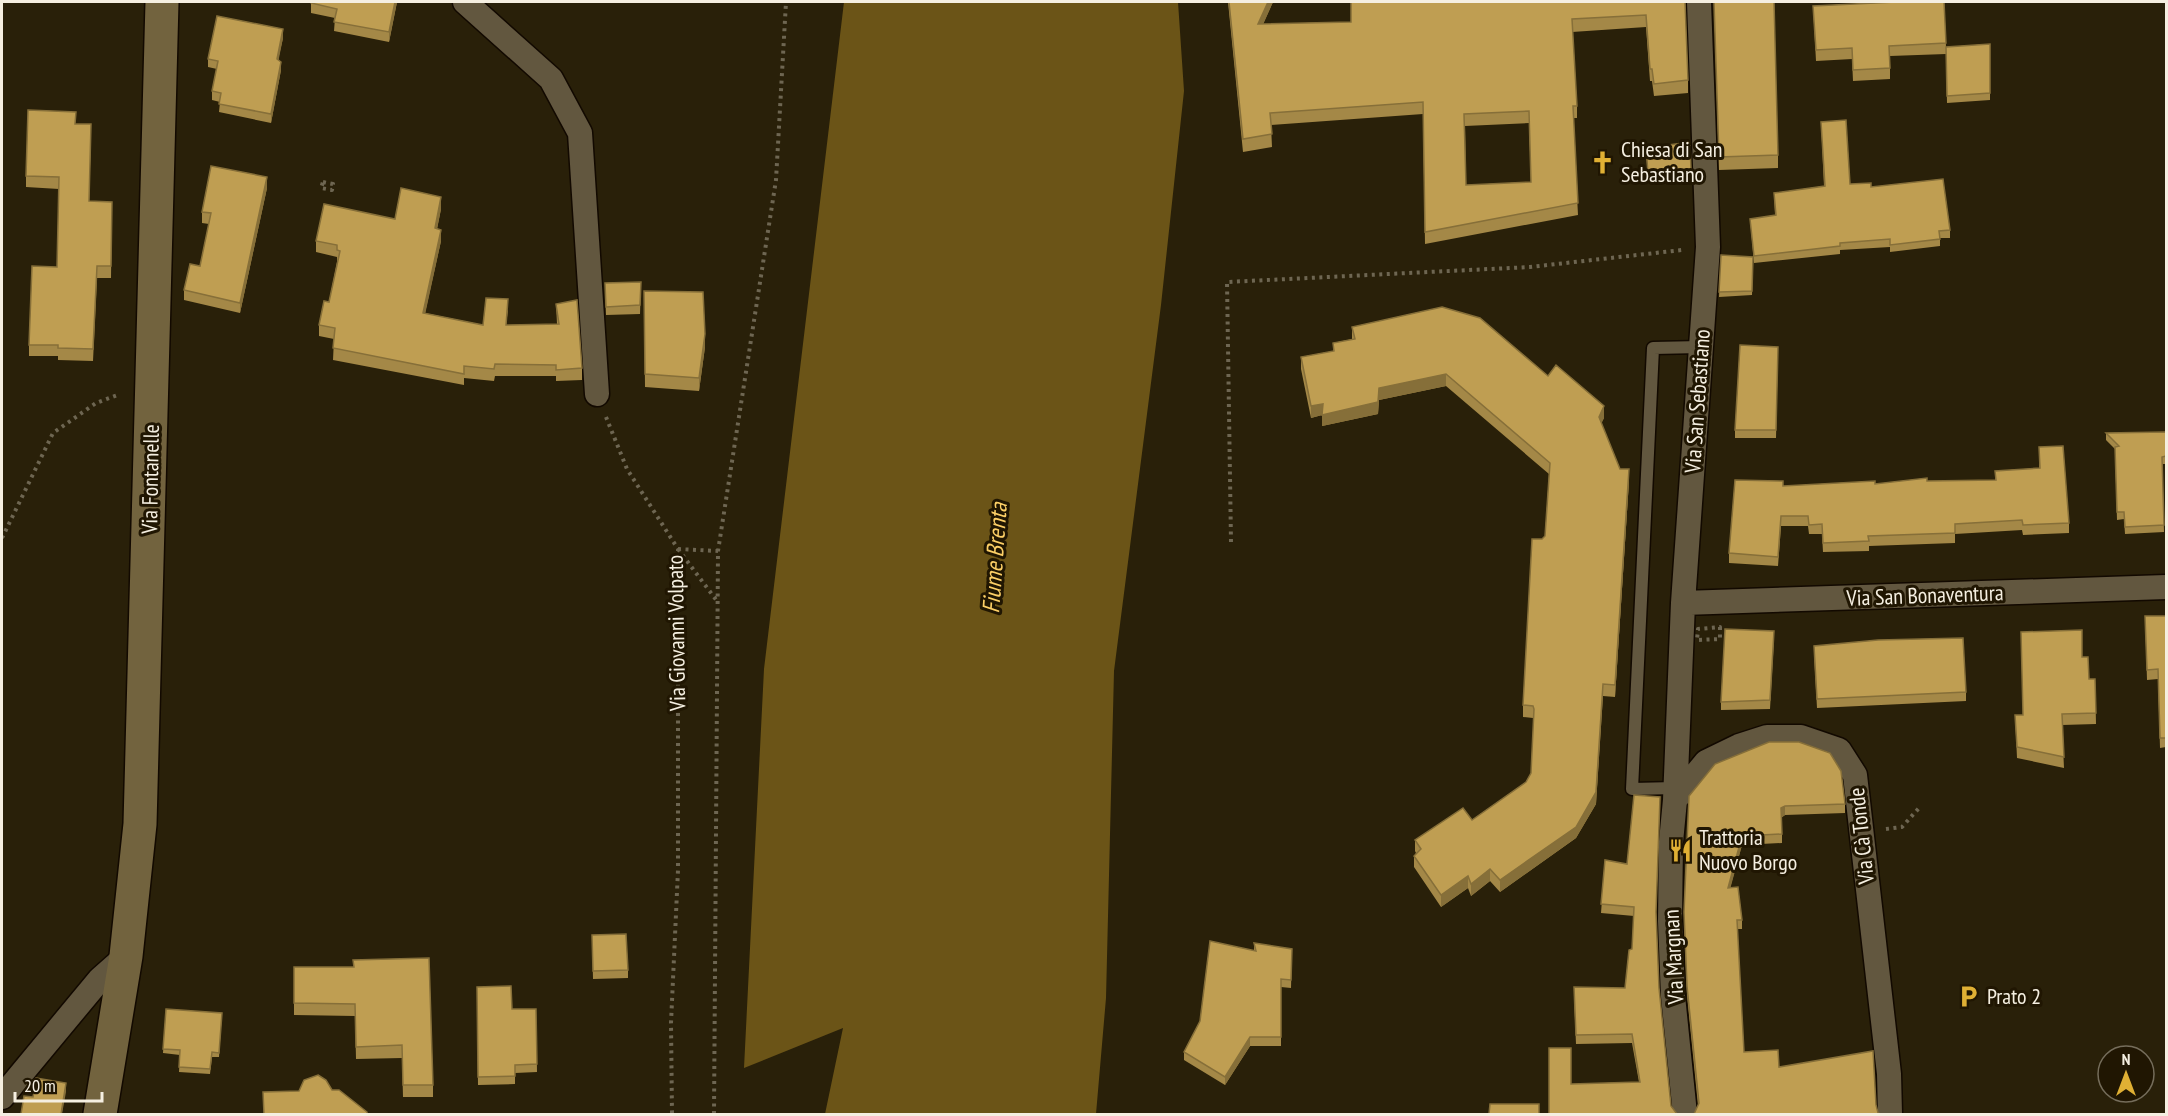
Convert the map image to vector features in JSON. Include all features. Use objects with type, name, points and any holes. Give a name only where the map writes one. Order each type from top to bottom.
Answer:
[{"type":"street","name":"Via Fontanelle","points":[[100,1114],[126,956],[141,824],[162,2]]},
{"type":"street","points":[[465,2],[550,79],[580,133],[597,394]]},
{"type":"street","name":"Via San Sebastiano","points":[[1675,794],[1683,603],[1708,247],[1699,2]]},
{"type":"street","name":"Via San Bonaventura","points":[[1683,603],[2166,587]]},
{"type":"street","name":"Via Cà Tonde","points":[[1675,794],[1706,762],[1739,746],[1767,738],[1801,737],[1839,750],[1855,775],[1889,1074],[1890,1114]]},
{"type":"street","name":"Via Margnan","points":[[1675,794],[1671,842],[1670,921],[1673,996],[1685,1114]]},
{"type":"street","points":[[2,1097],[100,979],[126,956]]},
{"type":"lane","points":[[1675,794],[1632,789],[1653,348],[1701,347]]},
{"type":"path","points":[[714,1114],[718,551],[776,180],[786,2]]},
{"type":"path","points":[[1231,542],[1227,282],[1530,267],[1708,247]]},
{"type":"path","points":[[2,538],[53,433],[96,403],[152,382]]},
{"type":"path","name":"Via Giovanni Volpato","points":[[597,394],[627,469],[678,549],[678,870],[670,1023],[672,1114]]},
{"type":"path","points":[[678,549],[718,551]]},
{"type":"path","points":[[678,549],[717,601]]},
{"type":"path","points":[[1860,833],[1902,827],[1919,808]]},
{"type":"water","name":"Fiume Brenta","points":[[844,2],[1178,2],[1184,91],[1161,305],[1114,671],[1106,998],[1096,1114],[825,1114],[843,1028],[744,1068],[764,669]]},
{"type":"building","points":[[311,2],[395,2],[389,32],[334,22],[337,9]]},
{"type":"building","points":[[1229,2],[1268,2],[1258,24],[1351,22],[1351,2],[1685,2],[1688,80],[1654,84],[1652,69],[1650,69],[1646,15],[1572,19],[1577,106],[1573,106],[1578,203],[1425,232],[1423,102],[1270,113],[1272,134],[1243,139]],"holes":[[[1529,111],[1531,182],[1466,185],[1464,114]]]},
{"type":"building","points":[[1714,2],[1774,2],[1778,155],[1719,157]]},
{"type":"building","points":[[1944,2],[1946,43],[1889,46],[1890,68],[1853,70],[1852,48],[1816,50],[1813,6]]},
{"type":"building","points":[[217,16],[283,29],[277,59],[281,62],[271,114],[219,104],[221,93],[212,91],[218,61],[208,59]]},
{"type":"building","points":[[1990,44],[1990,93],[1947,96],[1946,47]]},
{"type":"building","points":[[28,110],[76,112],[75,124],[91,124],[89,201],[112,202],[111,266],[97,266],[93,349],[58,348],[58,345],[29,345],[32,266],[57,267],[59,177],[26,176]]},
{"type":"building","points":[[1846,120],[1850,184],[1871,183],[1871,187],[1943,179],[1950,230],[1939,231],[1940,239],[1890,245],[1890,239],[1840,243],[1840,246],[1754,256],[1750,219],[1776,215],[1774,193],[1825,186],[1821,122]]},
{"type":"building","points":[[1690,142],[1691,170],[1648,173],[1646,148]]},
{"type":"building","points":[[211,166],[267,177],[240,303],[184,290],[190,264],[200,266],[211,213],[202,212]]},
{"type":"building","points":[[401,188],[441,197],[435,228],[441,230],[423,313],[483,325],[486,298],[508,299],[506,325],[559,324],[556,304],[577,300],[582,368],[556,370],[556,365],[495,364],[494,369],[464,366],[464,374],[333,348],[335,328],[319,325],[324,301],[329,302],[340,251],[337,250],[337,245],[316,241],[324,204],[395,219]]},
{"type":"building","points":[[1721,255],[1753,257],[1752,291],[1719,292]]},
{"type":"building","points":[[641,282],[640,305],[606,307],[605,283]]},
{"type":"building","points":[[644,291],[703,292],[705,334],[699,378],[645,374]]},
{"type":"building","points":[[1442,307],[1480,318],[1548,376],[1556,365],[1604,406],[1599,417],[1620,469],[1629,469],[1615,685],[1603,684],[1596,792],[1576,827],[1500,880],[1490,869],[1471,884],[1468,876],[1441,895],[1414,856],[1421,849],[1415,840],[1463,808],[1472,820],[1526,782],[1531,773],[1534,709],[1533,706],[1523,705],[1532,539],[1542,539],[1545,536],[1550,463],[1446,374],[1379,388],[1378,402],[1322,415],[1323,404],[1311,406],[1301,357],[1334,351],[1333,343],[1355,339],[1352,327]]},
{"type":"building","points":[[1740,345],[1778,347],[1776,430],[1735,430]]},
{"type":"building","points":[[2166,432],[2166,456],[2162,457],[2164,525],[2125,527],[2124,512],[2117,512],[2115,447],[2119,446],[2106,433]]},
{"type":"building","points":[[2063,446],[2069,523],[2023,525],[2022,520],[1955,524],[1955,533],[1868,536],[1869,541],[1823,543],[1822,524],[1809,525],[1808,516],[1781,516],[1778,557],[1729,553],[1735,480],[1783,481],[1783,486],[1875,481],[1875,484],[1927,478],[1927,481],[1996,480],[1995,471],[2040,468],[2039,447]]},
{"type":"building","points":[[2145,616],[2166,616],[2166,738],[2160,738],[2158,669],[2147,670]]},
{"type":"building","points":[[1725,629],[1774,631],[1770,700],[1721,702]]},
{"type":"building","points":[[2082,630],[2082,657],[2088,657],[2089,679],[2095,679],[2096,713],[2062,714],[2064,757],[2017,747],[2015,715],[2023,715],[2021,632]]},
{"type":"building","points":[[1963,638],[1966,692],[1817,699],[1814,646],[1878,640]]},
{"type":"building","points":[[1769,742],[1799,742],[1830,753],[1841,771],[1845,804],[1785,806],[1781,808],[1782,834],[1742,836],[1728,888],[1738,887],[1742,920],[1737,920],[1744,1052],[1778,1050],[1779,1067],[1873,1051],[1876,1105],[1878,1113],[1881,1114],[1694,1114],[1699,1103],[1687,986],[1684,912],[1689,796],[1715,764]]},
{"type":"building","points":[[1634,795],[1660,797],[1656,912],[1659,988],[1671,1106],[1677,1114],[1549,1114],[1549,1048],[1571,1048],[1571,1084],[1640,1082],[1632,1034],[1576,1035],[1574,987],[1625,988],[1629,950],[1632,949],[1634,907],[1601,904],[1605,860],[1627,864]]},
{"type":"building","points":[[626,934],[628,970],[593,971],[592,935]]},
{"type":"building","points":[[1210,941],[1256,951],[1254,943],[1292,949],[1291,980],[1281,979],[1281,1037],[1250,1037],[1225,1077],[1184,1052],[1200,1021]]},
{"type":"building","points":[[429,958],[433,1085],[403,1085],[402,1045],[356,1047],[355,1004],[294,1003],[294,967],[354,967],[353,960]]},
{"type":"building","points":[[511,986],[512,1009],[536,1009],[537,1064],[515,1065],[515,1076],[478,1077],[477,987]]},
{"type":"building","points":[[166,1009],[222,1013],[219,1053],[212,1052],[210,1069],[179,1067],[180,1050],[163,1049]]},
{"type":"building","points":[[318,1075],[326,1080],[332,1090],[339,1090],[367,1114],[264,1114],[263,1092],[299,1091],[304,1080]]},
{"type":"building","points":[[36,1078],[66,1083],[61,1114],[21,1114],[24,1096],[33,1097]]},
{"type":"building","points":[[1490,1104],[1539,1104],[1539,1114],[1489,1114]]},
{"type":"place","name":"Chiesa di San Sebastiano","points":[[1603,162]]},
{"type":"place","name":"Trattoria Nuovo Borgo","points":[[1681,850]]},
{"type":"place","name":"Prato 2","points":[[1969,996]]}]
